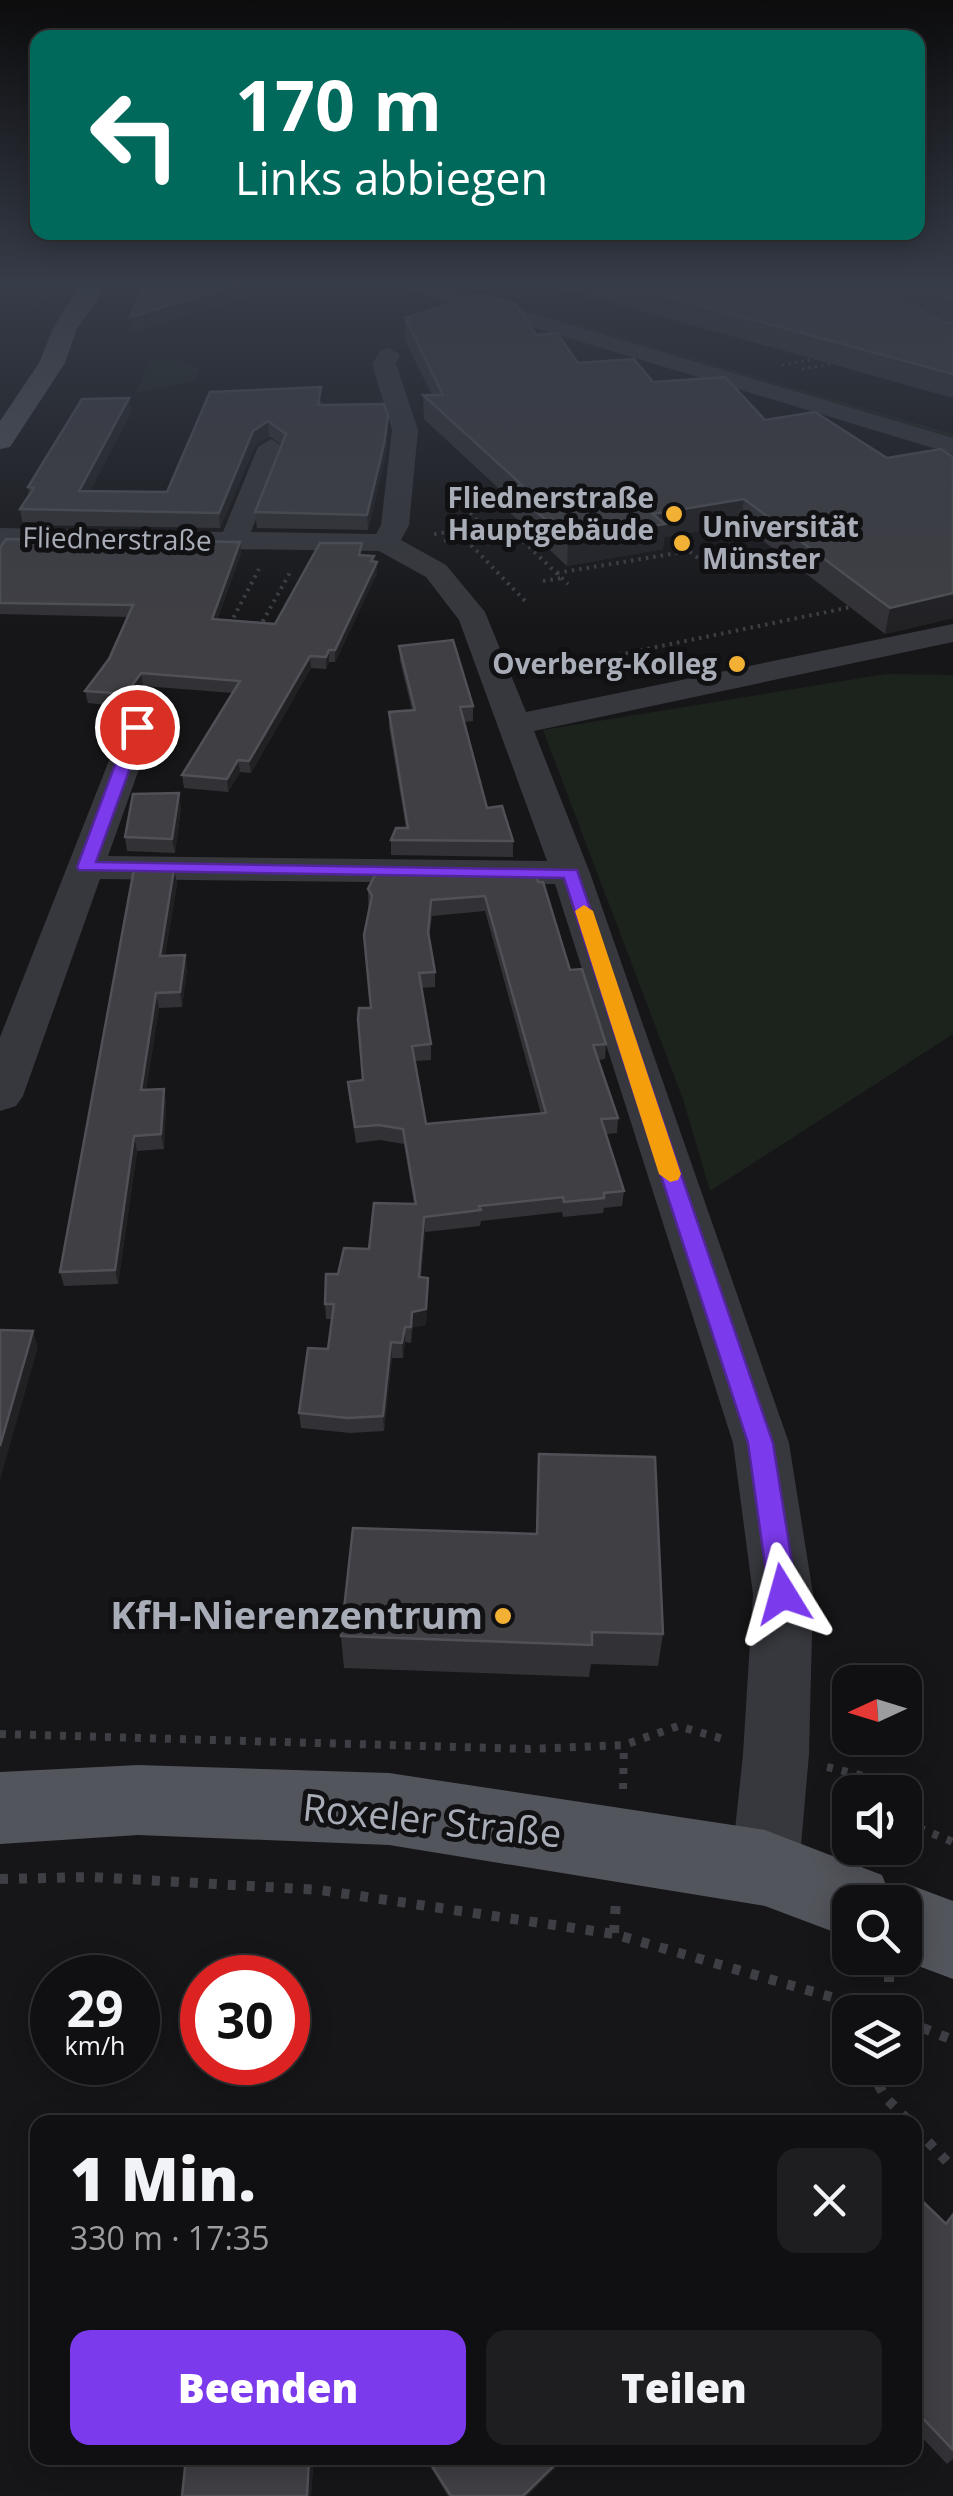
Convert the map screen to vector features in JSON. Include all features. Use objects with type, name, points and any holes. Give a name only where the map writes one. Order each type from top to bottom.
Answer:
[{"type":"main road","points":[[0,441],[29,396]]},
{"type":"main road","name":"Roxeler Straße","points":[[0,1808],[138,1800],[389,1809],[765,1868],[832,1893]]},
{"type":"main road","points":[[922,1928],[953,1940]]},
{"type":"street","points":[[385,543],[395,525],[405,430],[403,396]]},
{"type":"street","points":[[787,396],[953,446]]},
{"type":"street","points":[[837,396],[953,431]]},
{"type":"street","name":"Fliednerstraße","points":[[234,540],[271,447]]},
{"type":"street","name":"Fliednerstraße","points":[[0,537],[385,543],[436,571],[474,619],[571,873],[761,1443],[783,1594],[776,1754],[765,1868]]},
{"type":"street","points":[[512,725],[953,633]]},
{"type":"street","points":[[0,1096],[137,727]]},
{"type":"street","points":[[86,867],[571,873]]},
{"type":"path","points":[[470,513],[483,525],[504,523],[568,584]]},
{"type":"path","points":[[455,531],[462,530]]},
{"type":"path","points":[[492,533],[512,530]]},
{"type":"path","points":[[462,538],[469,537]]},
{"type":"path","points":[[243,629],[228,628],[291,541]]},
{"type":"path","points":[[258,630],[291,541]]},
{"type":"path","points":[[471,545],[526,602]]},
{"type":"path","points":[[543,581],[571,571],[689,551],[699,559]]},
{"type":"path","points":[[571,571],[582,581]]},
{"type":"path","points":[[495,680],[864,604]]},
{"type":"path","points":[[0,1734],[530,1748],[624,1745],[678,1726]]},
{"type":"path","points":[[922,1829],[953,1842]]},
{"type":"path","points":[[0,1879],[92,1877],[320,1890],[614,1934],[832,2000]]},
{"type":"path","points":[[922,2028],[953,2040]]},
{"type":"path","points":[[879,2085],[902,2115]]},
{"type":"path","points":[[922,2135],[953,2168]]},
{"type":"shaded area","points":[[800,396],[825,396],[953,434],[953,442]]},
{"type":"shaded area","points":[[886,674],[953,675],[953,1034],[710,1191],[683,1099],[543,730]]},
{"type":"building","points":[[208,396],[319,396],[318,405],[384,404],[388,416],[384,444],[367,515],[255,512],[286,434],[268,421],[253,431],[219,513],[20,509],[34,488],[28,487],[82,399],[129,398],[79,491],[167,492]]},
{"type":"building","points":[[425,396],[743,396],[765,420],[815,412],[887,458],[941,449],[953,457],[953,593],[890,608],[744,499],[653,514],[665,524],[568,540],[509,487],[522,485]]},
{"type":"building","points":[[6,539],[240,542],[212,619],[275,624],[320,543],[362,543],[359,555],[374,556],[371,561],[377,562],[335,650],[329,650],[326,657],[310,656],[249,761],[238,760],[227,779],[182,775],[240,681],[141,673],[126,694],[85,691],[109,659],[133,605],[0,603],[0,548]]},
{"type":"building","points":[[453,640],[473,706],[460,707],[487,808],[502,806],[513,841],[391,840],[396,828],[408,828],[389,712],[415,710],[399,646]]},
{"type":"building","points":[[179,793],[172,839],[125,837],[133,794]]},
{"type":"building","points":[[134,869],[174,869],[160,956],[185,955],[180,992],[156,993],[141,1090],[164,1089],[161,1134],[134,1136],[115,1270],[60,1272]]},
{"type":"building","points":[[377,871],[535,873],[538,882],[543,882],[570,970],[582,969],[606,1044],[593,1045],[618,1118],[601,1119],[624,1191],[604,1193],[604,1198],[564,1202],[563,1197],[479,1206],[481,1210],[424,1217],[419,1277],[428,1278],[426,1309],[412,1312],[411,1327],[405,1327],[402,1343],[391,1342],[383,1416],[348,1418],[299,1413],[308,1348],[328,1349],[334,1304],[325,1304],[326,1274],[338,1274],[344,1248],[369,1249],[374,1203],[416,1204],[403,1129],[355,1127],[348,1082],[363,1080],[359,1008],[371,1008],[364,935],[372,896],[368,889]],"holes":[[[485,896],[546,1113],[426,1124],[412,1046],[431,1044],[419,973],[435,972],[428,932],[431,900]]]},
{"type":"building","points":[[0,1330],[33,1331],[0,1446]]},
{"type":"building","name":"KfH-Nierenzentrum","points":[[539,1454],[655,1457],[663,1634],[592,1632],[592,1645],[341,1636],[353,1528],[537,1534]]},
{"type":"building","points":[[922,2201],[946,2224],[953,2215],[953,2450],[922,2417]]},
{"type":"building","points":[[185,2465],[309,2465],[307,2496],[182,2496]]},
{"type":"building","points":[[431,2465],[555,2465],[523,2496],[451,2496]]},
{"type":"slow traffic","points":[[584,911],[670,1174]]},
{"type":"place","name":"Fliednerstraße Hauptgebäude","points":[[674,514]]},
{"type":"place","name":"Universität Münster","points":[[682,543]]},
{"type":"place","name":"Overberg-Kolleg","points":[[737,664]]},
{"type":"place","name":"KfH-Nierenzentrum","points":[[503,1616]]},
{"type":"route","points":[[137,727],[86,867],[571,873],[761,1443],[783,1594]]}]
